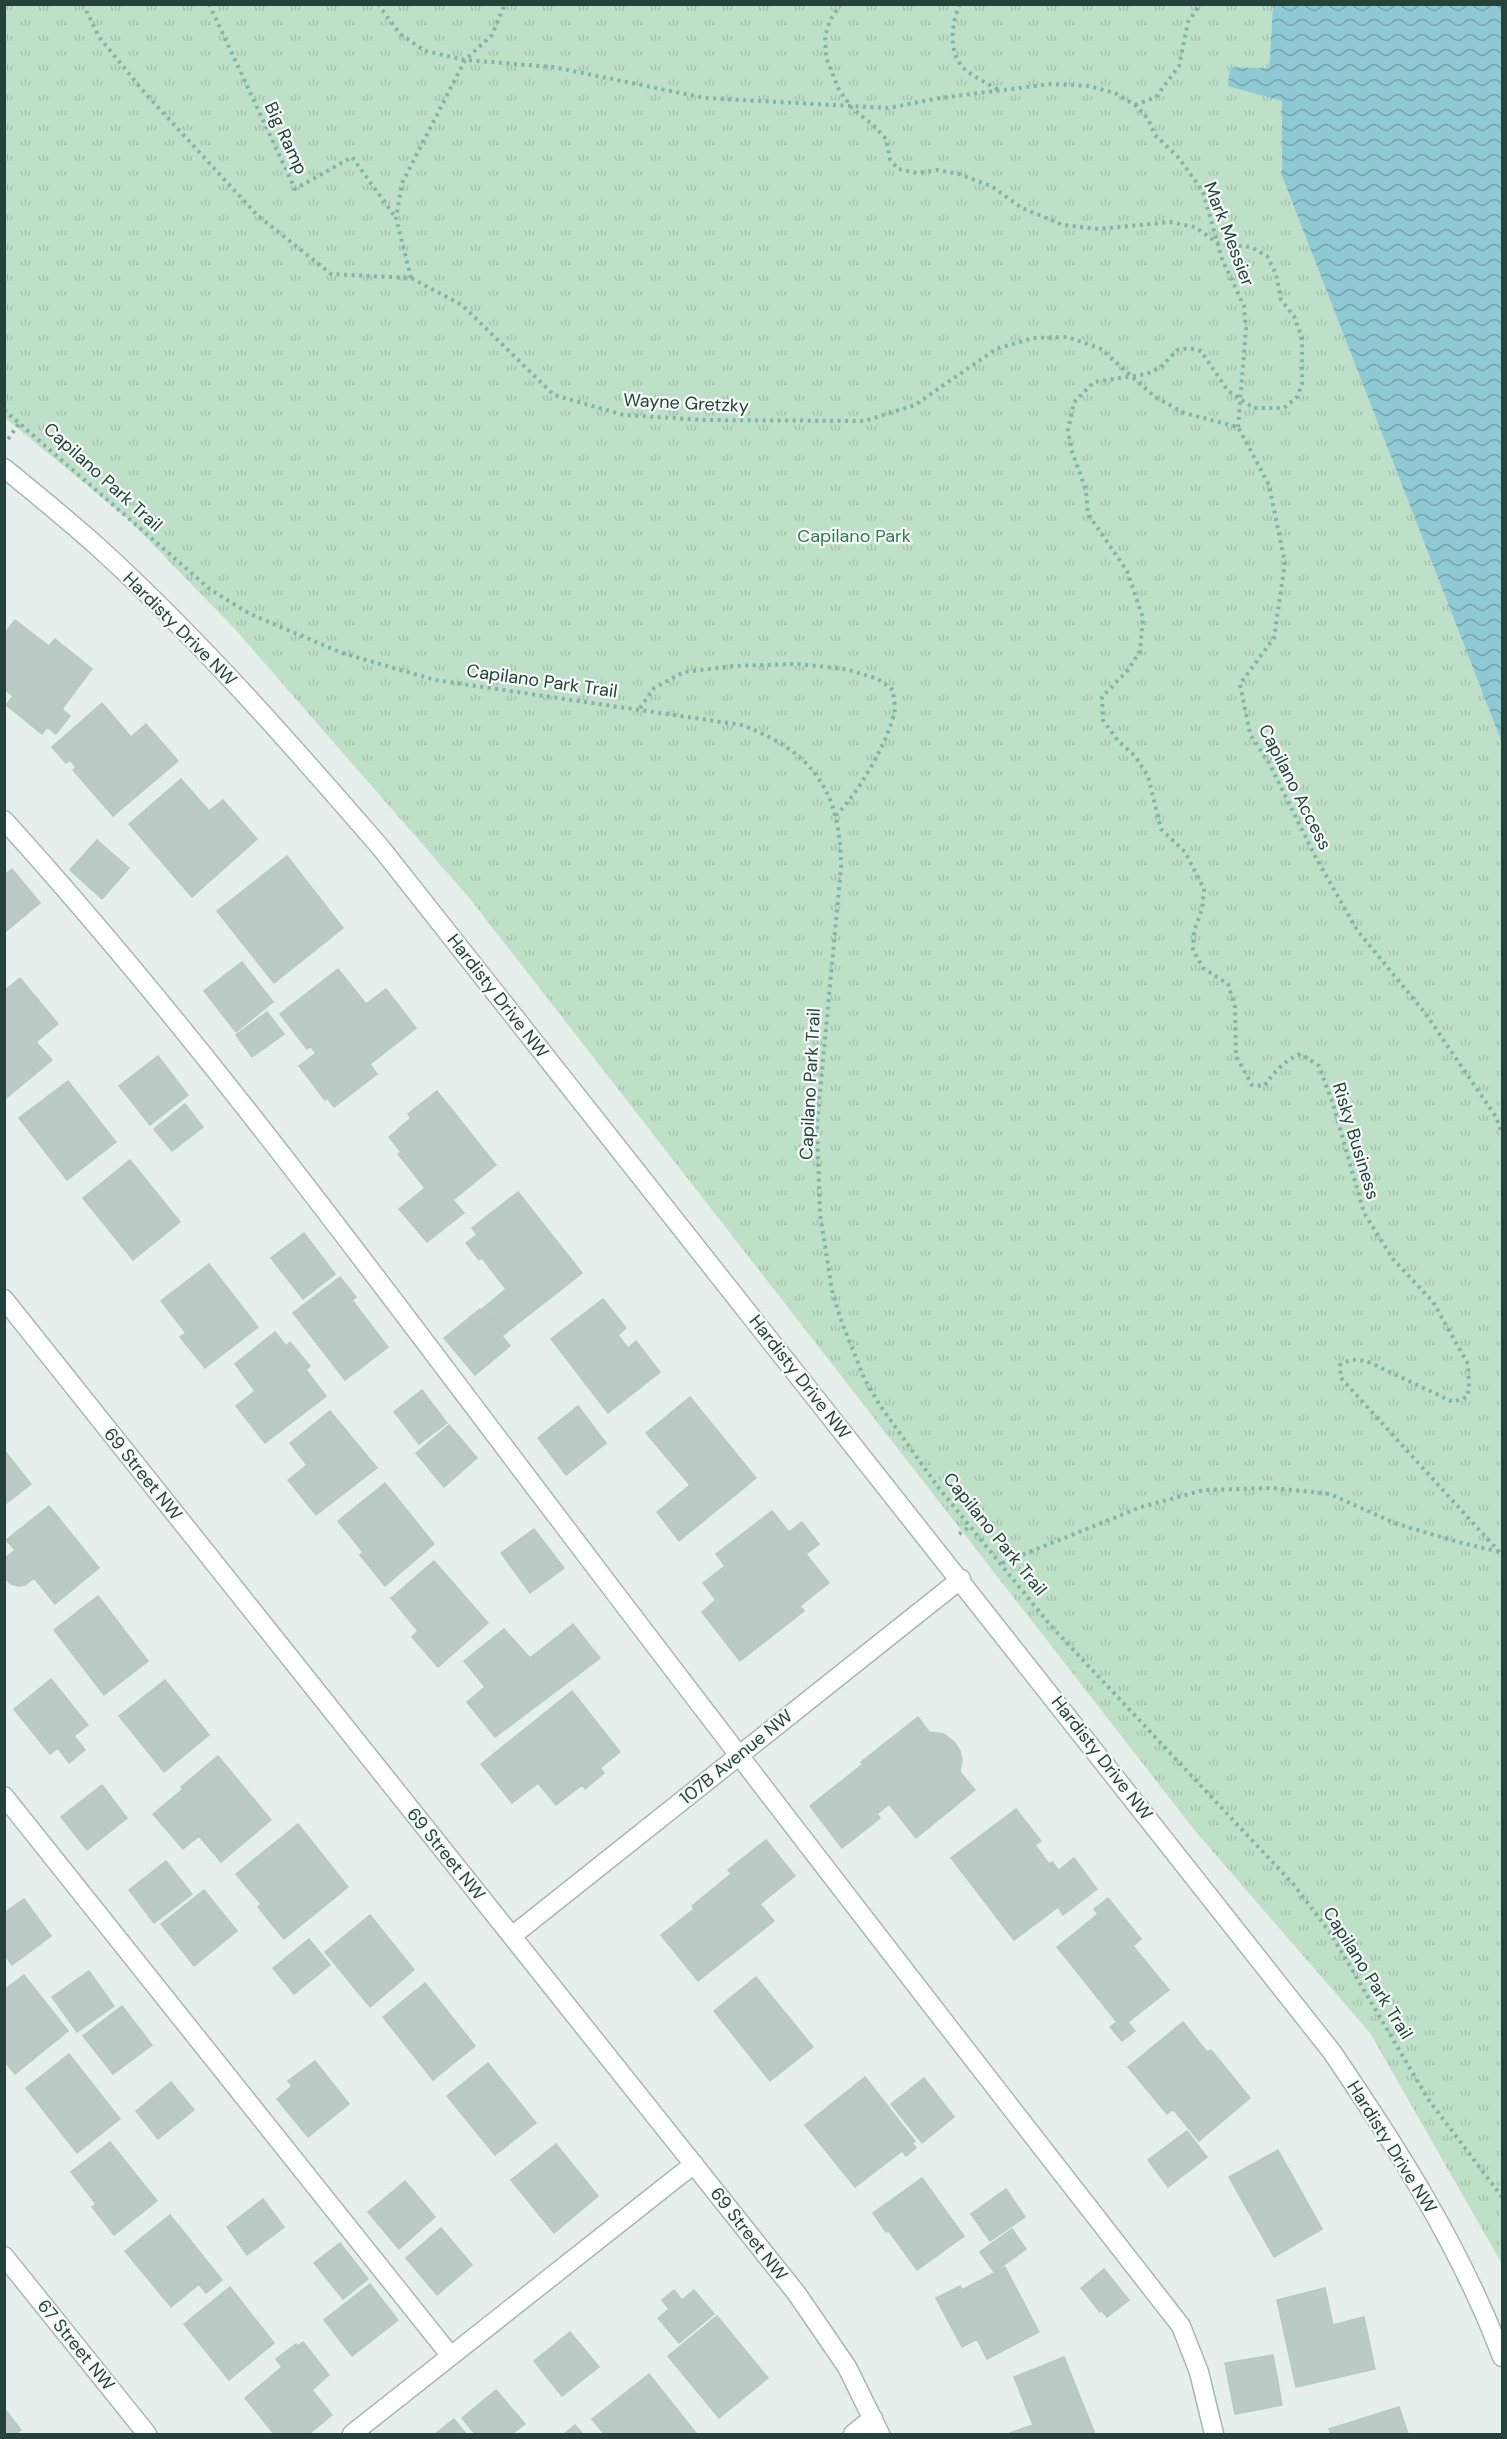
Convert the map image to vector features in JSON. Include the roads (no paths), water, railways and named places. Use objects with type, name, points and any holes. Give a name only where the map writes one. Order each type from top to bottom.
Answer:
[{"type":"street","name":"Hardisty Drive NW","points":[[4,468],[98,546],[181,628],[289,742],[381,848],[961,1579],[1332,2052],[1381,2125],[1425,2198],[1469,2278],[1503,2357]]},
{"type":"street","points":[[4,820],[51,872],[258,1122],[738,1756],[1180,2326],[1199,2372],[1214,2434]]},
{"type":"street","name":"69 Street NW","points":[[4,1299],[694,2164],[825,2332],[847,2367],[876,2426]]},
{"type":"street","name":"107B Avenue NW","points":[[512,1936],[961,1579]]},
{"type":"street","points":[[4,1796],[450,2355]]},
{"type":"street","points":[[352,2434],[694,2164]]},
{"type":"street","name":"67 Street NW","points":[[4,2256],[147,2434]]},
{"type":"street","points":[[853,2434],[876,2426]]},
{"type":"water","points":[[1273,5],[1502,5],[1502,743],[1282,176],[1282,101],[1228,86],[1230,67],[1269,68]]},
{"type":"park label","name":"Capilano Park","points":[[854,536]]}]
